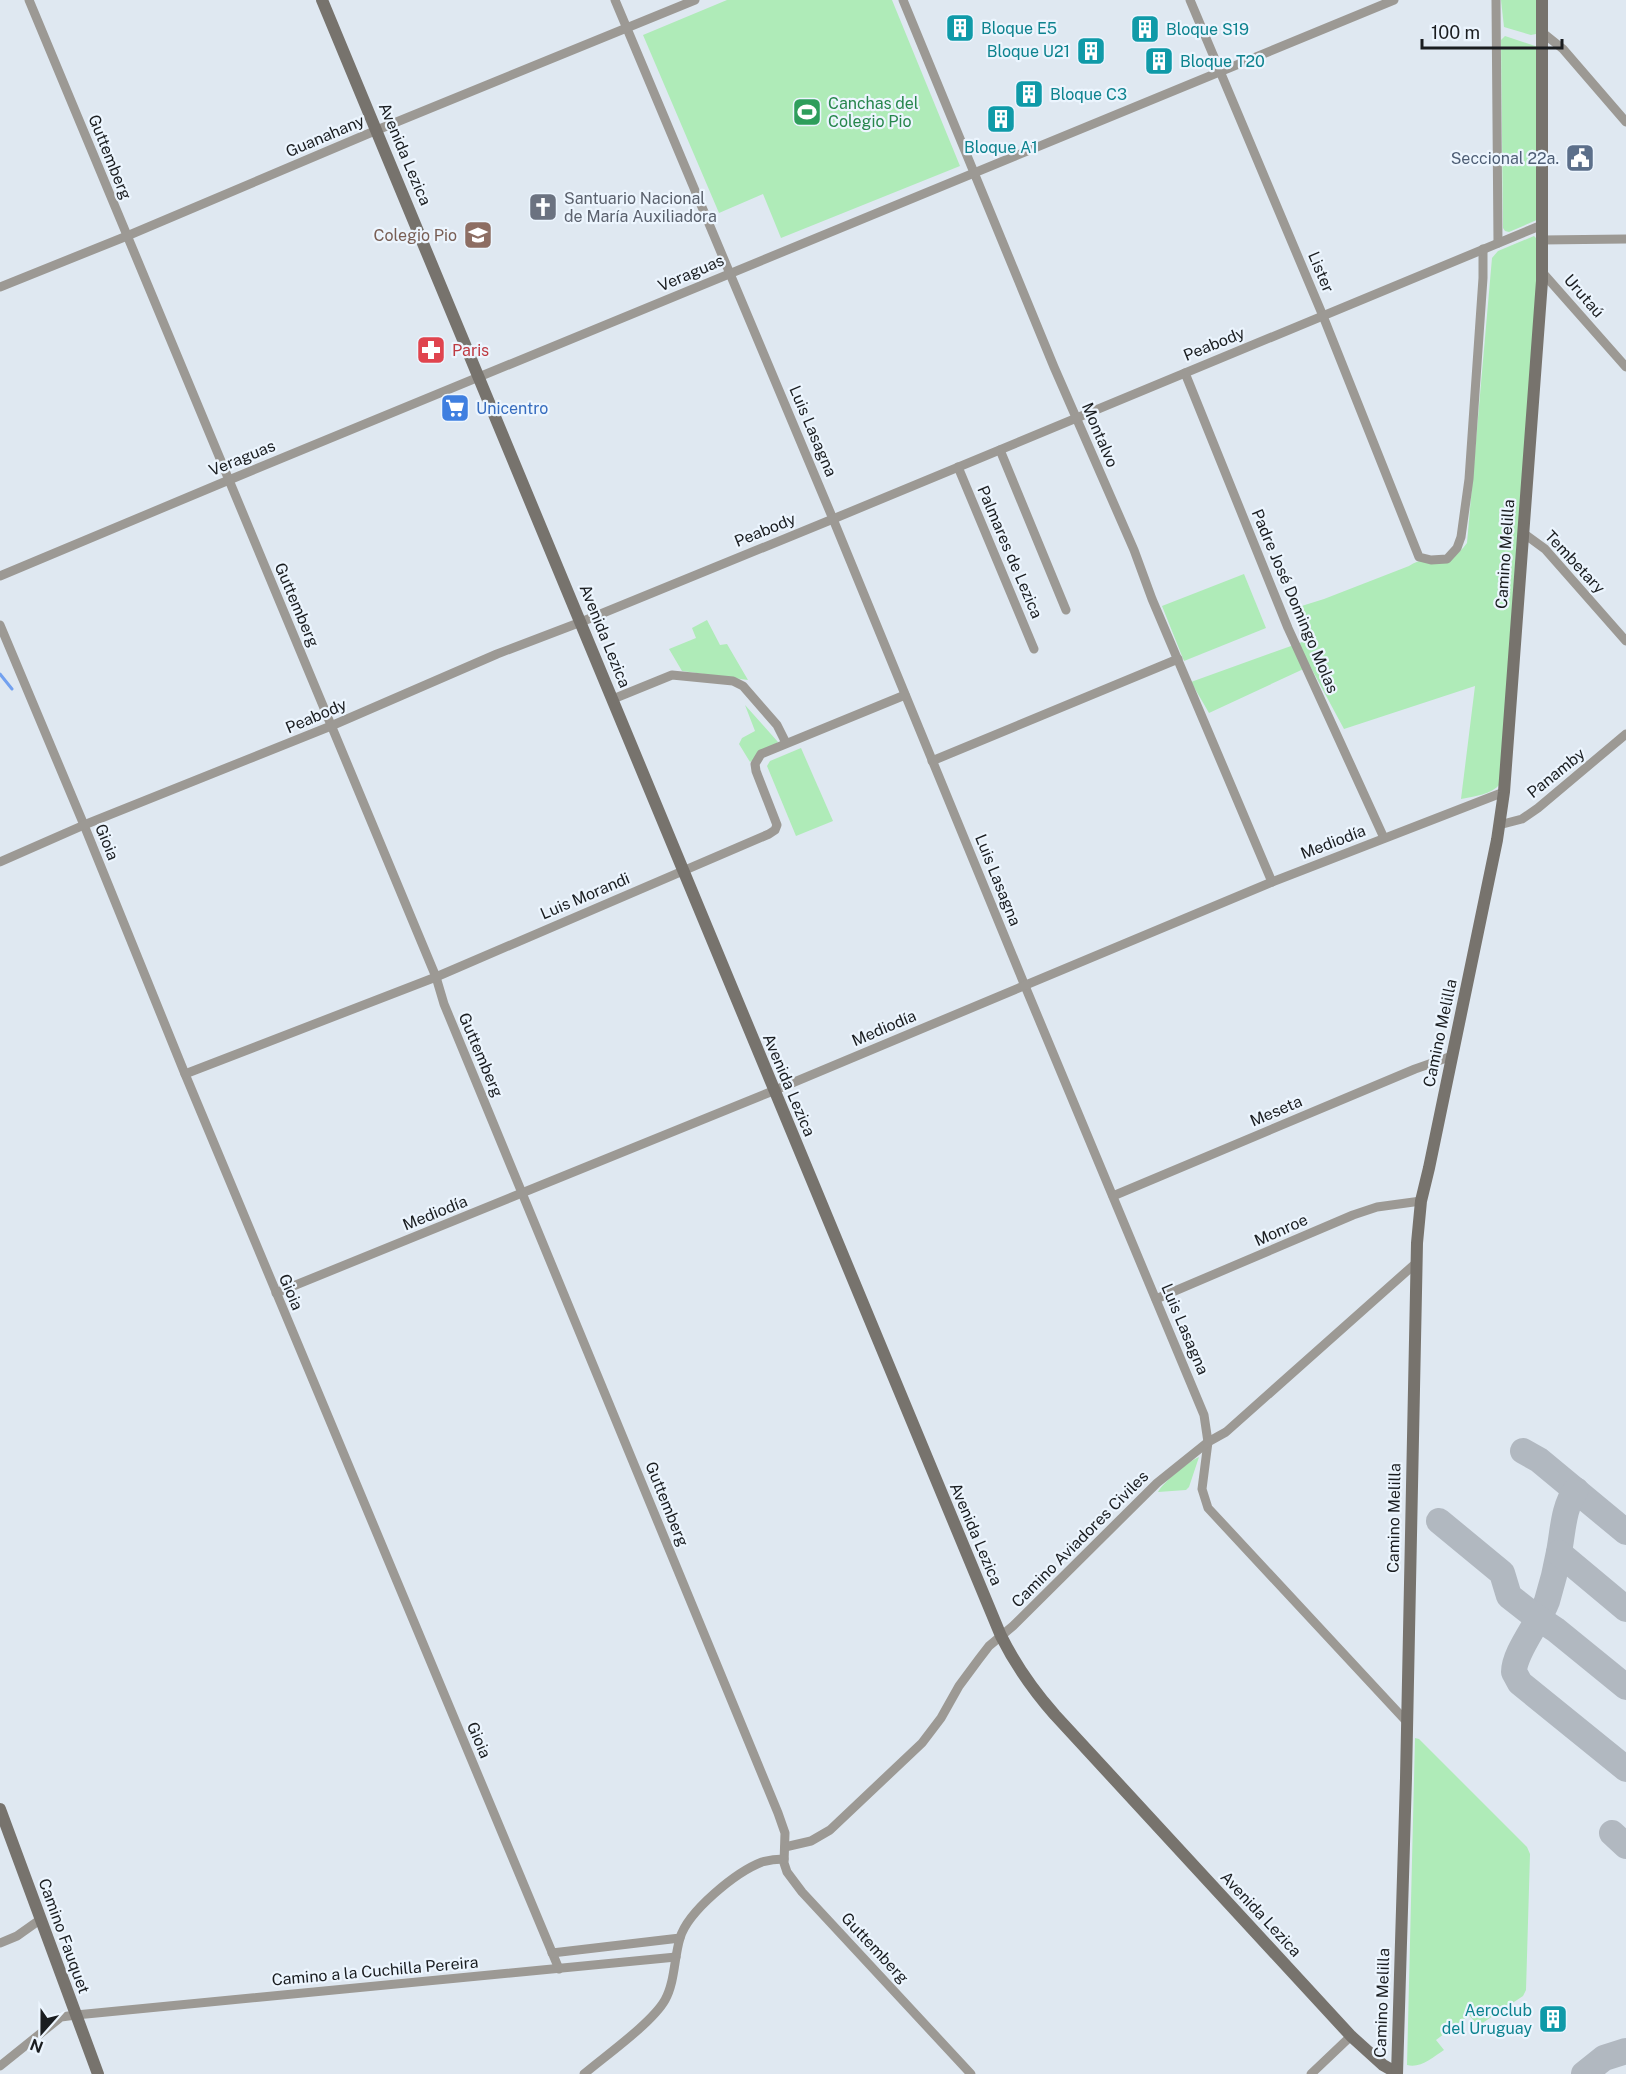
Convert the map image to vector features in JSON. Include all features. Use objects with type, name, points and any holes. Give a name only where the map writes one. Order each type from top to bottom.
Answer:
[{"type":"street","name":"Guttemberg","points":[[29,0],[435,976],[444,1004],[778,1813],[785,1833],[784,1859],[787,1872],[791,1880],[971,2074]]},
{"type":"street","name":"Avenida Lezica","points":[[322,0],[480,377],[682,871],[1001,1636],[1014,1662],[1055,1715],[1352,2036],[1383,2065],[1397,2073]]},
{"type":"street","name":"Luis Lasagna","points":[[615,0],[731,273],[1204,1415],[1208,1442],[1202,1489],[1208,1508],[1407,1722]]},
{"type":"street","name":"Guanahany","points":[[0,287],[694,0]]},
{"type":"street","name":"Montalvo","points":[[903,0],[973,173],[1134,550],[1152,599],[1272,882]]},
{"type":"street","name":"Lister","points":[[1190,0],[1323,316],[1419,557],[1438,561],[1447,559],[1457,548],[1464,523],[1475,396],[1483,249]]},
{"type":"street","name":"Veraguas","points":[[0,576],[1394,0]]},
{"type":"street","points":[[1496,0],[1498,243]]},
{"type":"street","name":"Camino Melilla","points":[[1397,2073],[1416,1263],[1421,1201],[1504,792],[1542,272],[1542,0]]},
{"type":"street","points":[[1543,33],[1563,49],[1626,122]]},
{"type":"street","name":"Peabody","points":[[0,862],[84,825],[331,726],[497,654],[833,519],[1542,225]]},
{"type":"street","points":[[1542,240],[1626,239]]},
{"type":"street","name":"Urutaú","points":[[1542,272],[1626,367]]},
{"type":"street","name":"Padre José Domingo Molas","points":[[1185,373],[1288,628],[1384,838]]},
{"type":"street","points":[[1000,450],[1066,610]]},
{"type":"street","name":"Palmares de Lezica","points":[[958,467],[1034,649]]},
{"type":"street","name":"Tembetary","points":[[1523,533],[1545,549],[1626,641]]},
{"type":"street","name":"Gioia","points":[[0,625],[84,825],[184,1074],[559,1969]]},
{"type":"street","points":[[932,761],[1178,659]]},
{"type":"street","points":[[613,699],[675,674],[733,681],[742,686],[777,724],[786,743]]},
{"type":"street","name":"Luis Morandi","points":[[184,1074],[435,976],[775,830],[777,825],[756,771],[755,764],[761,754],[905,695]]},
{"type":"street","name":"Panamby","points":[[1499,825],[1522,819],[1538,808],[1626,735]]},
{"type":"street","name":"Mediodía","points":[[276,1293],[774,1091],[1272,882],[1504,792]]},
{"type":"street","name":"Meseta","points":[[1113,1196],[1452,1056]]},
{"type":"street","name":"Monroe","points":[[1156,1299],[1353,1215],[1377,1207],[1421,1201]]},
{"type":"street","name":"Camino Aviadores Civiles","points":[[785,1847],[811,1841],[830,1830],[922,1743],[989,1646],[1157,1483],[1208,1442],[1226,1432],[1416,1263]]},
{"type":"street","name":"Camino Fauquet","points":[[0,1809],[98,2074]]},
{"type":"street","points":[[584,2074],[659,2008],[667,1995],[680,1938],[692,1917],[733,1880],[764,1861],[784,1859]]},
{"type":"street","points":[[0,1943],[17,1936],[41,1919]]},
{"type":"street","points":[[552,1953],[680,1938]]},
{"type":"street","name":"Camino a la Cuchilla Pereira","points":[[0,2066],[61,2017],[676,1958]]},
{"type":"street","points":[[1311,2074],[1352,2036]]},
{"type":"green space","name":"Canchas del Colegio Pio","points":[[727,0],[892,0],[960,166],[781,238],[763,194],[719,213],[643,35]]},
{"type":"green space","points":[[1501,0],[1539,0],[1536,34],[1531,35],[1504,27]]},
{"type":"green space","points":[[1505,36],[1538,47],[1539,219],[1509,232],[1503,228],[1501,40]]},
{"type":"green space","points":[[1534,236],[1540,242],[1500,784],[1487,793],[1461,799],[1475,686],[1344,729],[1310,666],[1209,713],[1191,682],[1305,641],[1292,609],[1324,599],[1417,562],[1453,556],[1467,543],[1492,258],[1498,251]]},
{"type":"green space","points":[[1244,574],[1266,628],[1184,661],[1162,606]]},
{"type":"green space","points":[[707,620],[720,645],[727,644],[748,680],[682,671],[669,649],[696,638],[692,628]]},
{"type":"green space","points":[[745,705],[778,742],[750,762],[739,744],[742,738],[755,731]]},
{"type":"green space","points":[[801,748],[833,821],[796,836],[767,766],[770,761]]},
{"type":"green space","points":[[1199,1457],[1186,1490],[1158,1492],[1177,1472]]},
{"type":"green space","points":[[1415,1738],[1419,1739],[1527,1847],[1530,1854],[1526,1990],[1523,1996],[1478,2026],[1469,2015],[1436,2040],[1444,2050],[1426,2062],[1412,2066],[1407,2065]]},
{"type":"waterway","points":[[0,674],[12,689]]},
{"type":"taxiway","points":[[1523,1451],[1539,1460],[1626,1532]]},
{"type":"taxiway","points":[[1576,1490],[1568,1504],[1557,1565],[1547,1601],[1522,1647],[1514,1672],[1520,1683],[1626,1769]]},
{"type":"taxiway","points":[[1439,1521],[1502,1573],[1509,1596],[1556,1630],[1626,1687]]},
{"type":"taxiway","points":[[1559,1553],[1626,1609]]},
{"type":"taxiway","points":[[1612,1833],[1626,1846]]},
{"type":"taxiway","points":[[1584,2074],[1604,2058],[1626,2051]]},
{"type":"place","name":"Bloque E5","points":[[960,28]]},
{"type":"place","name":"Bloque S19","points":[[1145,29]]},
{"type":"place","name":"Bloque U21","points":[[1091,51]]},
{"type":"place","name":"Bloque T20","points":[[1159,61]]},
{"type":"place","name":"Bloque C3","points":[[1029,94]]},
{"type":"place","name":"Canchas del Colegio Pio","points":[[807,112]]},
{"type":"place","name":"Bloque A1","points":[[1001,119]]},
{"type":"place","name":"Seccional 22a.","points":[[1580,158]]},
{"type":"place","name":"Santuario Nacional de María Auxiliadora","points":[[543,207]]},
{"type":"place","name":"Colegio Pio","points":[[478,235]]},
{"type":"place","name":"Paris","points":[[431,350]]},
{"type":"place","name":"Unicentro","points":[[455,408]]},
{"type":"place","name":"Aeroclub del Uruguay","points":[[1553,2019]]}]
